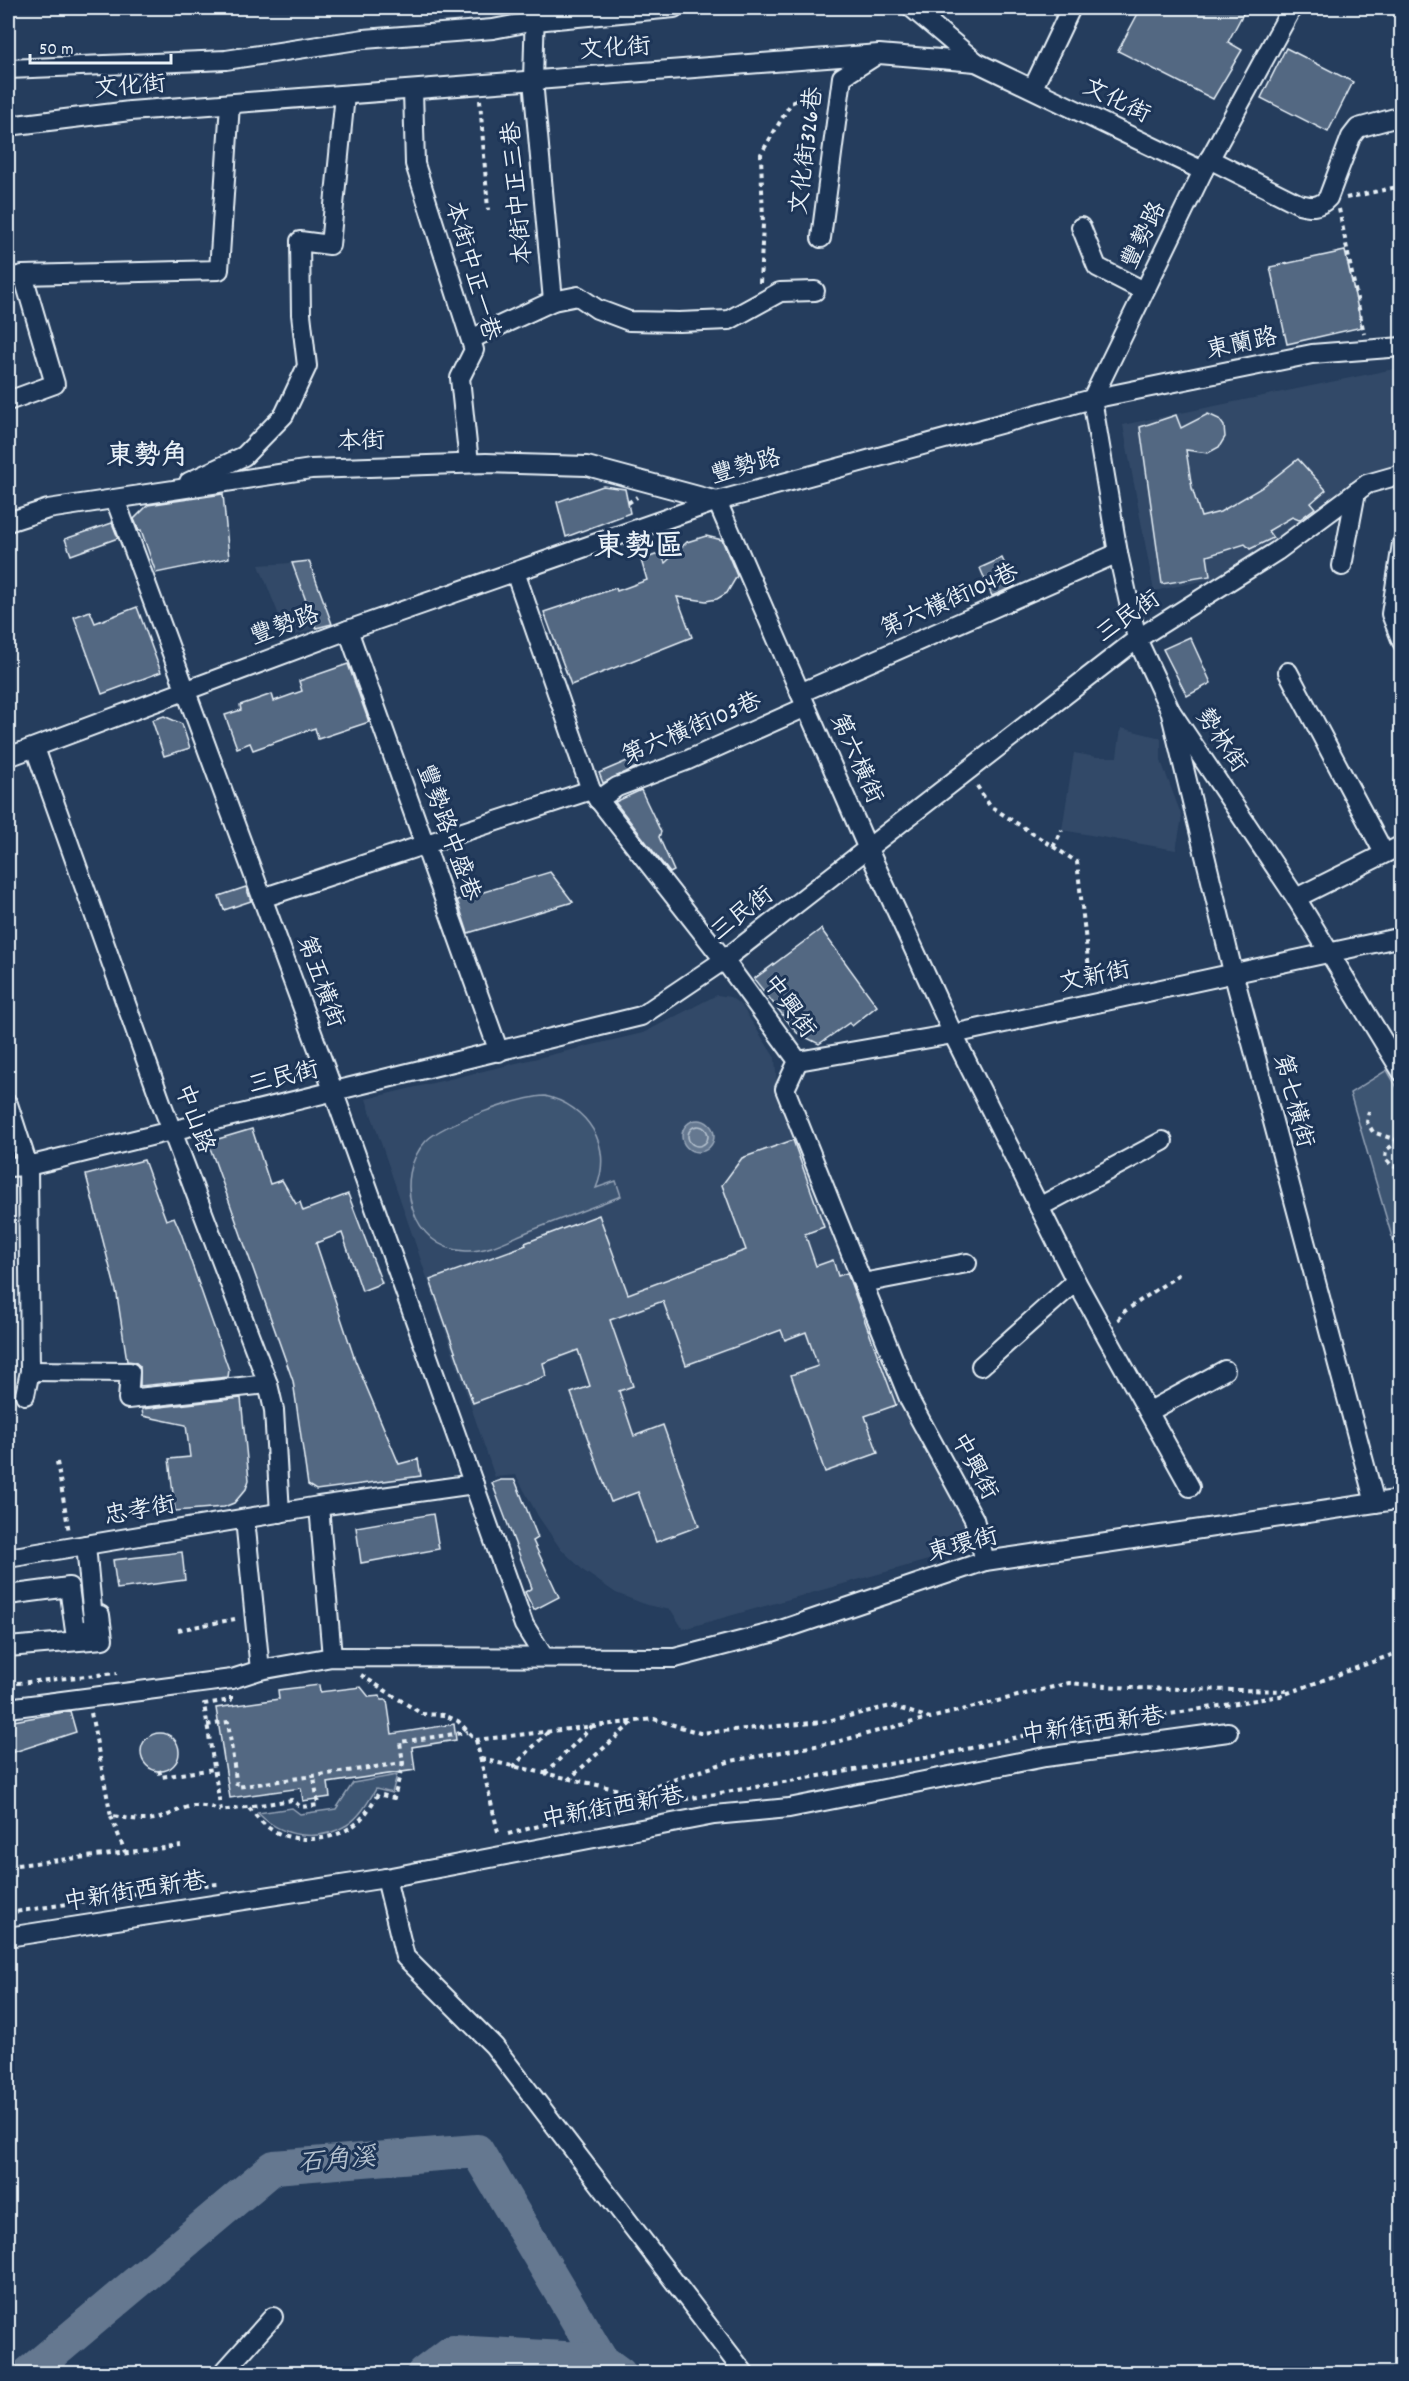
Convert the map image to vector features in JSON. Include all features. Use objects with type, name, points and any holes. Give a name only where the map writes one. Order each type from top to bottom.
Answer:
[{"type":"street","points":[[8,69],[226,60],[364,39],[493,29],[535,14],[674,8]]},
{"type":"street","points":[[912,8],[976,62]]},
{"type":"street","points":[[1033,88],[1071,8]]},
{"type":"street","name":"豐勢路","points":[[8,757],[348,630],[717,501],[1092,399],[1206,165],[1292,8]]},
{"type":"street","name":"本街中正三巷","points":[[535,14],[533,80],[553,301]]},
{"type":"street","name":"文化街","points":[[8,126],[230,104],[879,54],[976,62],[1299,204],[1310,207],[1321,205],[1329,200]]},
{"type":"street","name":"文化街326巷","points":[[821,238],[842,77],[879,54]]},
{"type":"street","name":"本街中正一巷","points":[[413,90],[415,164],[474,350],[460,378],[469,463]]},
{"type":"street","points":[[172,490],[244,456],[284,415],[308,366],[302,314],[300,241],[330,245],[345,95]]},
{"type":"street","points":[[8,400],[55,384],[15,276],[219,270],[230,104]]},
{"type":"street","points":[[1329,200],[1351,137],[1358,128],[1401,116]]},
{"type":"street","points":[[1082,227],[1097,267],[1144,291]]},
{"type":"street","points":[[471,339],[553,301],[578,296],[597,309],[629,321],[679,322],[729,320],[780,292],[815,291]]},
{"type":"street","name":"東蘭路","points":[[1092,399],[1312,354],[1401,347]]},
{"type":"street","name":"勢林街","points":[[1092,399],[1118,553],[1137,639],[1170,710],[1296,898],[1401,1072]]},
{"type":"street","name":"本街","points":[[8,522],[48,509],[311,469],[469,463],[587,466],[717,501]]},
{"type":"street","name":"三民街","points":[[8,1167],[28,1166],[172,1133],[641,1016],[724,960],[1137,639],[1277,551],[1367,484],[1401,474]]},
{"type":"street","points":[[1342,566],[1356,492]]},
{"type":"street","name":"第五橫街","points":[[115,499],[333,1091],[474,1484]]},
{"type":"street","name":"第六橫街","points":[[717,501],[867,847],[953,1034],[1076,1281],[1150,1411],[1190,1487]]},
{"type":"street","points":[[1401,544],[1391,614],[1401,642]]},
{"type":"street","name":"第六橫街104巷","points":[[803,700],[1118,553]]},
{"type":"street","name":"中興街","points":[[515,572],[595,795],[724,960],[798,1061],[785,1089],[910,1401],[974,1519],[985,1561]]},
{"type":"street","name":"豐勢路中盛巷","points":[[348,630],[500,1052]]},
{"type":"street","points":[[1288,672],[1384,853]]},
{"type":"street","name":"第六橫街103巷","points":[[262,898],[426,844],[617,787],[688,760],[803,700]]},
{"type":"street","name":"第七橫街","points":[[1170,710],[1233,972],[1375,1503]]},
{"type":"street","name":"中山路","points":[[35,748],[172,1133],[268,1384],[273,1410],[280,1513]]},
{"type":"street","points":[[1296,898],[1401,845]]},
{"type":"street","name":"文新街","points":[[798,1061],[953,1034],[1401,937]]},
{"type":"street","points":[[8,1104],[28,1166],[30,1371],[26,1395]]},
{"type":"street","points":[[1039,1207],[1163,1141]]},
{"type":"street","points":[[863,1283],[967,1263]]},
{"type":"street","points":[[981,1366],[1076,1281]]},
{"type":"street","points":[[1150,1411],[1225,1370]]},
{"type":"street","points":[[30,1371],[130,1372],[128,1399],[268,1384]]},
{"type":"street","points":[[280,1513],[474,1484],[524,1625],[544,1657]]},
{"type":"street","name":"東環街","points":[[8,1708],[232,1679],[260,1670],[332,1657],[675,1658],[772,1633],[985,1561],[1401,1499]]},
{"type":"street","points":[[319,1506],[332,1657]]},
{"type":"street","name":"忠孝街","points":[[8,1558],[280,1513]]},
{"type":"street","points":[[245,1519],[260,1670]]},
{"type":"street","points":[[8,1595],[69,1587],[75,1632],[94,1630],[83,1546]]},
{"type":"street","points":[[8,1647],[103,1639],[83,1546]]},
{"type":"street","name":"中新街西新巷","points":[[8,1937],[386,1878],[714,1815],[789,1808],[1045,1757],[1228,1732]]},
{"type":"street","points":[[386,1878],[405,1957],[494,2046],[745,2373]]},
{"type":"street","points":[[222,2373],[273,2317]]},
{"type":"path","points":[[759,304],[763,224],[761,154],[791,103],[842,77]]},
{"type":"path","points":[[479,85],[488,210]]},
{"type":"path","points":[[1329,200],[1401,186]]},
{"type":"path","points":[[1329,200],[1341,212],[1367,349]]},
{"type":"path","points":[[966,770],[990,806],[1077,862],[1093,1003]]},
{"type":"path","points":[[1053,847],[1062,830]]},
{"type":"path","points":[[1369,1111],[1367,1122],[1373,1132],[1400,1141]]},
{"type":"path","points":[[1400,1141],[1386,1150],[1385,1158],[1391,1165],[1401,1170]]},
{"type":"path","points":[[1107,1335],[1125,1311],[1181,1273]]},
{"type":"path","points":[[57,1462],[83,1546]]},
{"type":"path","points":[[177,1630],[235,1619]]},
{"type":"path","points":[[332,1657],[422,1714],[444,1715],[458,1721],[469,1732],[476,1740],[499,1836]]},
{"type":"path","points":[[8,1684],[122,1673]]},
{"type":"path","points":[[221,1811],[204,1704],[231,1700],[232,1679]]},
{"type":"path","points":[[481,1759],[633,1793],[731,1761],[832,1743],[1069,1683],[1130,1688],[1293,1691]]},
{"type":"path","points":[[88,1698],[111,1816],[125,1852]]},
{"type":"path","points":[[476,1740],[654,1719],[700,1733],[823,1722],[891,1706],[930,1718]]},
{"type":"path","points":[[207,1725],[228,1722],[237,1787],[403,1763]]},
{"type":"path","points":[[568,1780],[633,1722]]},
{"type":"path","points":[[544,1774],[592,1726]]},
{"type":"path","points":[[513,1767],[549,1731]]},
{"type":"path","points":[[248,1807],[265,1826],[281,1834],[317,1839],[333,1836],[349,1829],[364,1816],[378,1794],[394,1798],[403,1763],[400,1742],[469,1732]]},
{"type":"path","points":[[159,1770],[161,1777],[214,1769]]},
{"type":"path","points":[[111,1816],[144,1820],[160,1817],[190,1805],[206,1805],[221,1811],[292,1800],[301,1807],[318,1805],[314,1777]]},
{"type":"path","points":[[8,1866],[181,1846]]},
{"type":"shaded area","points":[[1401,369],[1401,463],[1343,492],[1274,546],[1211,579],[1154,591],[1123,425]]},
{"type":"shaded area","points":[[292,563],[316,628],[288,638],[259,565]]},
{"type":"shaded area","points":[[1121,728],[1161,738],[1161,761],[1182,817],[1176,850],[1062,830],[1074,753],[1096,757],[1117,757]]},
{"type":"shaded area","points":[[717,995],[730,997],[741,1005],[775,1058],[777,1090],[967,1521],[970,1541],[960,1551],[683,1629],[671,1610],[647,1605],[616,1593],[584,1571],[560,1548],[538,1516],[516,1475],[495,1477],[366,1099],[643,1033]]},
{"type":"shaded area","points":[[1387,1070],[1401,1094],[1401,1268],[1350,1093]]},
{"type":"shaded area","points":[[545,1096],[573,1108],[584,1118],[599,1143],[602,1157],[601,1172],[596,1188],[616,1181],[621,1196],[482,1250],[466,1251],[447,1247],[432,1238],[420,1225],[409,1191],[410,1173],[416,1156],[426,1141],[448,1127],[483,1112]]},
{"type":"shaded area","points":[[397,1775],[392,1793],[376,1789],[356,1818],[336,1831],[300,1835],[278,1828],[258,1813],[292,1808],[300,1814],[336,1809],[353,1783]]},
{"type":"water","points":[[698,1120],[709,1125],[714,1136],[709,1147],[698,1152],[687,1147],[682,1136],[687,1125]]},
{"type":"building","points":[[1141,8],[1246,8],[1228,42],[1242,50],[1213,99],[1118,51]]},
{"type":"building","points":[[1286,48],[1353,82],[1328,132],[1261,98]]},
{"type":"building","points":[[1345,251],[1362,327],[1287,344],[1270,267]]},
{"type":"building","points":[[1208,414],[1219,419],[1224,426],[1225,437],[1219,447],[1208,453],[1186,450],[1192,488],[1201,517],[1220,512],[1261,488],[1298,459],[1326,490],[1311,503],[1315,508],[1299,520],[1292,517],[1268,531],[1273,538],[1250,549],[1245,544],[1207,556],[1210,576],[1162,584],[1140,427],[1176,415],[1181,428]]},
{"type":"building","points":[[603,486],[625,489],[630,513],[566,537],[557,502]]},
{"type":"building","points":[[223,494],[229,558],[156,573],[141,530],[139,531],[134,519],[148,505]]},
{"type":"building","points":[[112,523],[118,538],[71,555],[65,539]]},
{"type":"building","points":[[706,536],[722,540],[737,576],[727,593],[717,599],[706,601],[677,597],[692,637],[571,685],[544,612],[647,580],[641,560],[661,553],[665,563],[687,542]]},
{"type":"building","points":[[1002,558],[1015,586],[992,596],[980,568]]},
{"type":"building","points":[[309,561],[332,624],[316,628],[292,563]]},
{"type":"building","points":[[137,607],[161,672],[102,694],[74,617],[90,611],[95,623]]},
{"type":"building","points":[[1190,637],[1211,683],[1187,696],[1163,649]]},
{"type":"building","points":[[348,664],[369,722],[318,739],[315,728],[253,750],[250,743],[237,748],[225,715],[241,710],[240,705],[272,694],[274,701],[302,691],[299,681]]},
{"type":"building","points":[[164,716],[182,724],[190,748],[164,756],[152,720]]},
{"type":"building","points":[[634,758],[637,767],[603,783],[599,773]]},
{"type":"building","points":[[641,790],[661,832],[659,837],[674,871],[670,873],[615,802]]},
{"type":"building","points":[[550,872],[573,902],[468,933],[457,900]]},
{"type":"building","points":[[246,887],[251,901],[224,910],[219,896]]},
{"type":"building","points":[[821,929],[877,1006],[852,1026],[849,1023],[819,1044],[797,1033],[754,979]]},
{"type":"building","points":[[252,1129],[270,1184],[282,1180],[296,1204],[300,1202],[303,1211],[348,1194],[382,1283],[362,1291],[342,1233],[316,1243],[355,1360],[399,1464],[418,1459],[421,1476],[316,1490],[308,1485],[293,1381],[208,1142]]},
{"type":"building","points":[[793,1140],[824,1227],[805,1234],[816,1266],[833,1260],[838,1276],[847,1273],[896,1405],[865,1416],[878,1453],[825,1472],[791,1375],[818,1366],[806,1332],[785,1340],[781,1330],[686,1365],[663,1301],[610,1320],[633,1386],[619,1391],[634,1436],[663,1425],[699,1526],[656,1542],[638,1492],[611,1502],[571,1393],[590,1386],[578,1350],[543,1363],[546,1376],[473,1403],[430,1280],[599,1215],[628,1294],[746,1250],[722,1185],[742,1158]]},
{"type":"building","points":[[144,1160],[166,1220],[174,1217],[181,1233],[229,1370],[228,1377],[140,1386],[140,1366],[135,1362],[127,1361],[117,1295],[86,1175]]},
{"type":"building","points":[[241,1398],[249,1480],[246,1489],[234,1503],[224,1507],[175,1511],[169,1459],[190,1457],[186,1425],[143,1416],[142,1409]]},
{"type":"building","points":[[501,1480],[515,1480],[538,1538],[533,1541],[559,1597],[534,1610],[525,1592],[532,1588],[492,1483]]},
{"type":"building","points":[[433,1514],[439,1549],[361,1563],[356,1527]]},
{"type":"building","points":[[182,1552],[185,1580],[117,1589],[113,1560]]},
{"type":"building","points":[[319,1685],[320,1692],[361,1687],[369,1697],[380,1696],[381,1700],[387,1700],[392,1734],[454,1724],[456,1740],[412,1747],[415,1770],[328,1783],[330,1797],[303,1801],[301,1788],[230,1798],[216,1708],[279,1699],[278,1690]]},
{"type":"building","points":[[70,1711],[76,1732],[8,1754],[8,1722]]},
{"type":"building","points":[[160,1733],[173,1739],[179,1752],[173,1765],[160,1771],[147,1765],[141,1752],[147,1739]]},
{"type":"waterway","name":"石角溪","points":[[28,2374],[274,2167],[477,2151],[601,2360],[620,2374]]},
{"type":"waterway","points":[[423,2374],[452,2352],[601,2360]]},
{"type":"district","name":"東勢角","points":[[147,457]]},
{"type":"district","name":"東勢區","points":[[639,549]]}]
